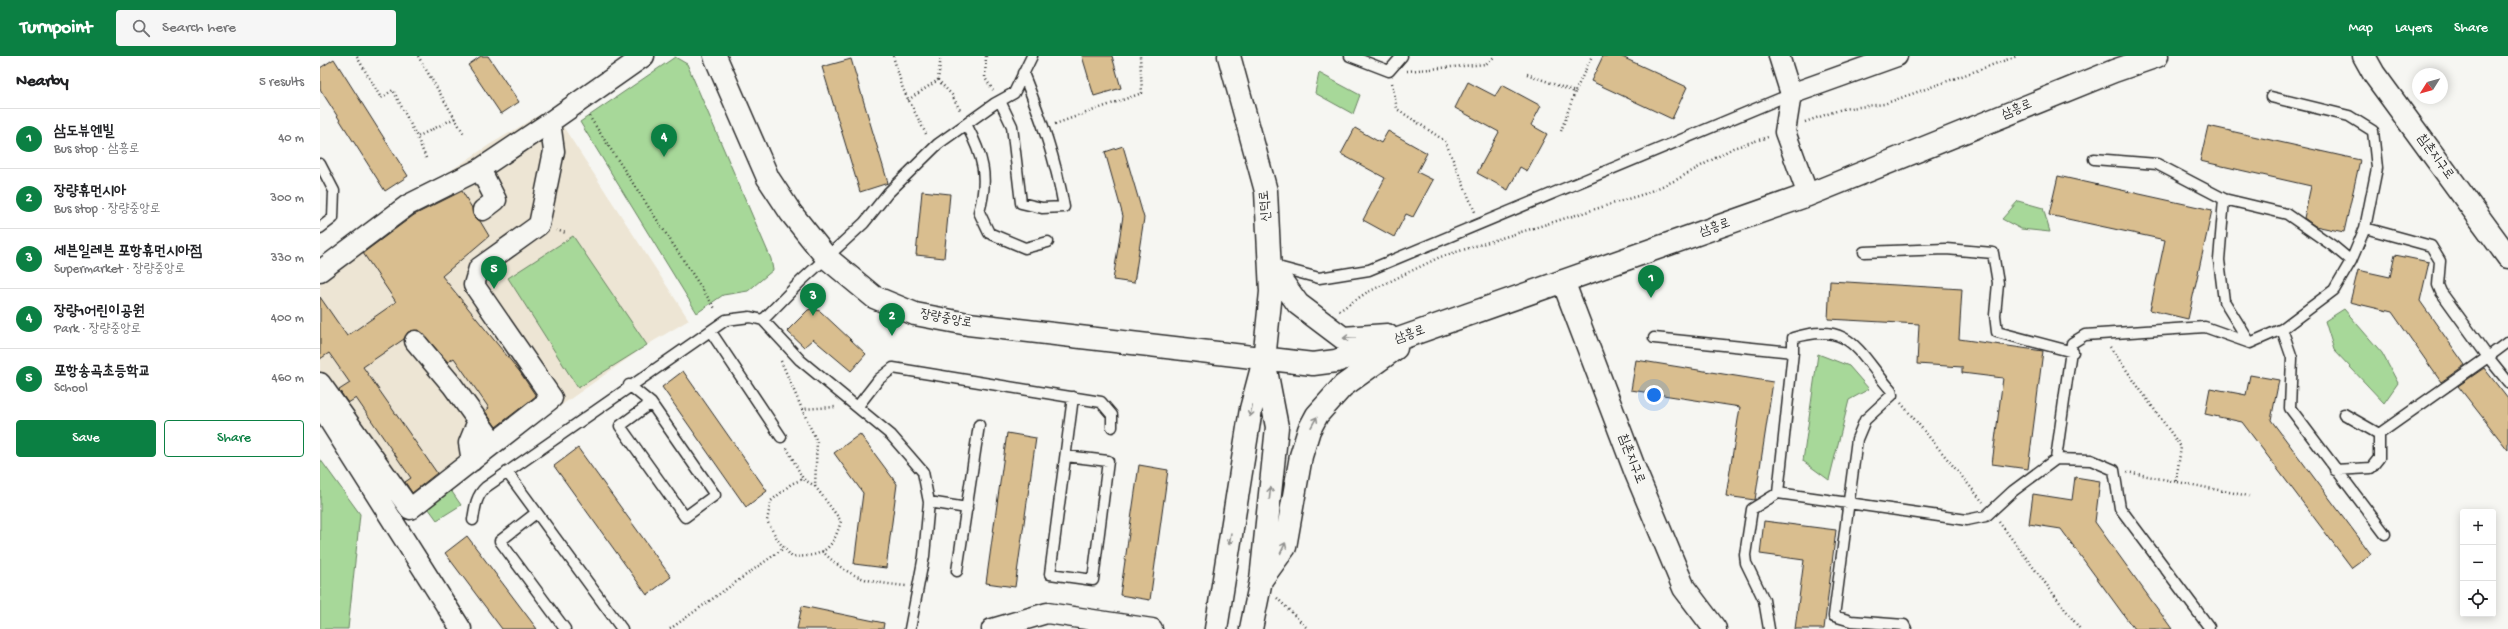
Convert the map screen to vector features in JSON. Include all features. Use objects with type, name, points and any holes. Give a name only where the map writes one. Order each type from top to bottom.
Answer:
[{"type":"main road","name":"장량중앙로","points":[[715,56],[768,178],[791,213],[827,258],[874,297],[915,314],[968,324],[1264,360]]},
{"type":"main road","name":"신덕로","points":[[1229,56],[1266,191],[1271,292],[1264,360]]},
{"type":"main road","name":"삼흥로","points":[[1264,360],[1313,364],[1336,361],[1808,195],[2077,86],[2157,56]]},
{"type":"main road","name":"침촌지구로","points":[[2364,56],[2374,74],[2508,257]]},
{"type":"main road","points":[[1270,265],[1298,304],[1342,338],[1416,333]]},
{"type":"main road","name":"침촌지구로","points":[[1563,281],[1636,473],[1684,588],[1715,629]]},
{"type":"main road","points":[[1261,580],[1285,547],[1301,456],[1309,430],[1318,415],[1343,386],[1416,333]]},
{"type":"main road","points":[[1251,629],[1261,580],[1276,427],[1264,360]]},
{"type":"main road","points":[[1216,629],[1251,409],[1264,360]]},
{"type":"street","points":[[320,271],[408,205],[480,169],[644,56]]},
{"type":"street","points":[[1778,56],[1791,94],[1792,128],[1808,195]]},
{"type":"street","points":[[1791,94],[1897,56]]},
{"type":"street","points":[[320,383],[410,508],[552,398],[474,285],[479,268],[539,225],[554,151],[550,122]]},
{"type":"street","points":[[480,169],[496,200],[483,210]]},
{"type":"street","points":[[415,341],[452,385],[494,443]]},
{"type":"street","points":[[320,406],[461,629]]},
{"type":"street","points":[[472,460],[469,443],[478,421]]},
{"type":"street","points":[[992,629],[1047,612],[1152,629]]},
{"type":"lane","points":[[763,320],[801,281],[827,258],[933,149],[966,124],[1014,93],[1032,56]]},
{"type":"lane","points":[[1350,56],[1389,72],[1402,56]]},
{"type":"lane","points":[[1000,101],[1012,126],[1021,204],[1042,208],[1064,207],[1058,173],[1045,128],[1023,74]]},
{"type":"lane","points":[[1270,265],[1319,278],[1369,270],[1791,94]]},
{"type":"lane","points":[[2056,459],[2073,352],[2072,342],[2085,335],[2205,327],[2250,343],[2282,329],[2334,290],[2351,261],[2366,228],[2377,168],[2373,131],[2349,116],[2271,97]]},
{"type":"lane","points":[[966,124],[980,152],[984,192],[978,212],[989,233],[1025,248],[1048,242]]},
{"type":"lane","points":[[2094,159],[2157,164],[2224,199],[2286,214],[2334,246],[2351,261]]},
{"type":"lane","points":[[320,164],[334,191],[333,218],[320,228]]},
{"type":"lane","points":[[2224,199],[2219,260],[2224,301],[2250,343]]},
{"type":"lane","points":[[2366,228],[2431,246],[2440,261],[2438,286],[2441,292],[2508,382]]},
{"type":"lane","points":[[1864,252],[1946,249],[1994,253],[1998,283],[1995,315],[1997,332],[2073,352]]},
{"type":"lane","points":[[473,520],[479,493],[629,385],[711,332],[726,320],[750,317],[763,320],[800,360],[858,406],[891,435],[923,472],[929,502],[924,556],[910,629]]},
{"type":"lane","points":[[2282,329],[2292,358],[2290,408],[2335,470],[2385,534]]},
{"type":"lane","points":[[711,332],[781,437]]},
{"type":"lane","points":[[1778,493],[1793,352],[1793,338],[1810,333],[1840,335],[1853,343],[1891,390],[1892,395],[1865,420],[1857,439],[1834,616],[1851,621],[1904,625],[1906,629]]},
{"type":"lane","points":[[1654,338],[1793,352]]},
{"type":"lane","points":[[2379,434],[2508,342]]},
{"type":"lane","points":[[858,406],[879,379],[893,368],[1101,402],[1112,415],[1112,427]]},
{"type":"lane","points":[[629,385],[651,403],[715,495],[684,517],[620,426],[651,403]]},
{"type":"lane","points":[[1066,456],[1108,461],[1093,580],[1050,574],[1073,397]]},
{"type":"lane","points":[[2344,414],[2379,434]]},
{"type":"lane","points":[[957,571],[979,425]]},
{"type":"lane","points":[[2335,470],[2371,468],[2379,458],[2379,434]]},
{"type":"lane","points":[[1769,629],[1764,600],[1746,563],[1745,554],[1752,509],[1778,493],[1850,502],[1967,520],[1986,516],[2013,491],[2056,459],[2091,460],[2114,470],[2120,508],[2209,627]]},
{"type":"lane","points":[[507,472],[622,629]]},
{"type":"lane","points":[[929,502],[967,508]]},
{"type":"lane","points":[[536,513],[500,541],[565,629]]},
{"type":"path","points":[[418,56],[464,134]]},
{"type":"path","points":[[893,56],[903,89],[933,149]]},
{"type":"path","points":[[908,100],[938,80],[941,56]]},
{"type":"path","points":[[986,56],[985,78],[1000,101]]},
{"type":"path","points":[[1045,128],[1142,93],[1140,56]]},
{"type":"path","points":[[1480,224],[1445,141],[1397,109],[1389,72],[1486,64],[1495,56]]},
{"type":"path","points":[[1561,131],[1574,92],[1592,56]]},
{"type":"path","points":[[1337,312],[1366,293],[1440,257],[1644,194],[1676,180],[1733,148],[1842,109],[1884,104],[2017,56]]},
{"type":"path","points":[[357,57],[381,98],[393,90],[426,158]]},
{"type":"path","points":[[1527,74],[1574,92]]},
{"type":"path","points":[[938,80],[952,95],[966,124]]},
{"type":"path","points":[[586,112],[716,310]]},
{"type":"path","points":[[417,137],[455,118]]},
{"type":"path","points":[[2100,334],[2180,447],[2176,482]]},
{"type":"path","points":[[780,359],[817,442],[815,486]]},
{"type":"path","points":[[1891,390],[1991,512],[2080,629]]},
{"type":"path","points":[[802,409],[858,406]]},
{"type":"path","points":[[781,437],[803,479],[815,486],[841,521],[835,541],[816,556],[792,557],[784,548],[767,521],[772,501],[791,484],[803,479]]},
{"type":"path","points":[[2109,468],[2249,496]]},
{"type":"path","points":[[670,629],[784,548]]},
{"type":"path","points":[[822,551],[841,569],[873,582],[918,587]]},
{"type":"path","points":[[1261,580],[1294,618],[1308,629]]},
{"type":"shaded area","points":[[551,108],[689,320],[647,345],[404,516],[320,380],[320,258],[489,145]]},
{"type":"green space","points":[[675,57],[687,64],[771,259],[773,270],[748,291],[723,295],[697,313],[580,122]]},
{"type":"green space","points":[[1319,73],[1360,95],[1353,114],[1315,93]]},
{"type":"green space","points":[[2018,201],[2043,208],[2050,232],[2021,229],[2002,219]]},
{"type":"green space","points":[[573,236],[647,345],[578,388],[508,278]]},
{"type":"green space","points":[[2344,309],[2382,353],[2398,383],[2384,403],[2334,350],[2325,321]]},
{"type":"green space","points":[[1818,354],[1849,366],[1869,389],[1849,400],[1829,480],[1803,461]]},
{"type":"green space","points":[[320,459],[360,514],[348,629],[320,629]]},
{"type":"green space","points":[[450,489],[461,505],[437,520],[426,505]]},
{"type":"building","points":[[481,56],[488,56],[519,102],[501,114],[468,65]]},
{"type":"building","points":[[1082,56],[1112,56],[1121,88],[1094,96]]},
{"type":"building","points":[[1603,56],[1620,56],[1687,87],[1672,119],[1591,81]]},
{"type":"building","points":[[334,59],[408,176],[385,191],[320,89],[320,68]]},
{"type":"building","points":[[851,59],[888,183],[860,192],[822,67]]},
{"type":"building","points":[[1468,82],[1495,96],[1502,85],[1541,106],[1531,125],[1547,134],[1527,171],[1520,167],[1508,190],[1477,173],[1499,132],[1455,108]]},
{"type":"building","points":[[2208,126],[2360,160],[2344,232],[2315,226],[2304,218],[2311,186],[2200,161]]},
{"type":"building","points":[[1355,128],[1381,143],[1388,131],[1427,153],[1417,172],[1433,180],[1413,217],[1406,214],[1394,237],[1363,220],[1385,178],[1341,154]]},
{"type":"building","points":[[1123,146],[1144,218],[1134,283],[1113,280],[1123,216],[1105,152]]},
{"type":"building","points":[[2058,176],[2212,210],[2188,319],[2150,310],[2165,240],[2049,215]]},
{"type":"building","points":[[462,191],[472,208],[474,217],[480,221],[489,236],[442,276],[520,372],[536,396],[496,427],[485,411],[489,408],[454,358],[448,362],[419,330],[408,332],[404,339],[363,367],[437,473],[412,493],[405,482],[411,478],[356,398],[348,403],[339,390],[350,383],[329,353],[320,359],[320,297],[347,336],[396,302],[363,253],[414,215]]},
{"type":"building","points":[[922,191],[950,194],[944,258],[916,255]]},
{"type":"building","points":[[2395,255],[2429,262],[2420,301],[2465,365],[2441,382],[2392,312],[2350,302],[2358,270],[2390,277]]},
{"type":"building","points":[[1830,281],[1962,289],[1959,339],[2043,351],[2028,469],[1992,464],[2003,378],[1962,373],[1962,367],[1917,364],[1919,324],[1828,319]]},
{"type":"building","points":[[811,309],[820,311],[866,354],[851,371],[813,339],[804,347],[787,331],[808,310]]},
{"type":"building","points":[[1636,360],[1773,382],[1755,500],[1726,496],[1740,407],[1631,390]]},
{"type":"building","points":[[2484,368],[2508,399],[2508,450],[2458,386]]},
{"type":"building","points":[[683,371],[767,491],[746,507],[662,387]]},
{"type":"building","points":[[2250,375],[2279,380],[2271,420],[2371,554],[2352,568],[2242,422],[2205,414],[2210,388],[2246,395]]},
{"type":"building","points":[[1007,433],[1036,438],[1015,587],[986,583]]},
{"type":"building","points":[[860,434],[897,484],[886,568],[854,564],[863,493],[834,453]]},
{"type":"building","points":[[578,448],[671,577],[647,595],[554,466]]},
{"type":"building","points":[[1139,465],[1168,470],[1150,600],[1120,595]]},
{"type":"building","points":[[2075,477],[2100,481],[2095,522],[2172,629],[2134,629],[2061,529],[2029,524],[2033,494],[2072,500]]},
{"type":"building","points":[[1764,521],[1836,530],[1824,629],[1795,629],[1804,560],[1760,554]]},
{"type":"building","points":[[467,536],[537,629],[502,629],[445,553]]},
{"type":"building","points":[[802,606],[884,623],[883,629],[797,629]]},
{"type":"place","name":"장량1어린이공원","points":[[664,157]]},
{"type":"place","name":"포항송곡초등학교","points":[[494,289]]},
{"type":"place","name":"삼도뷰엔빌","points":[[1651,298]]},
{"type":"place","name":"세븐일레븐 포항휴먼시아점","points":[[813,316]]},
{"type":"place","name":"장량휴먼시아","points":[[892,336]]}]
